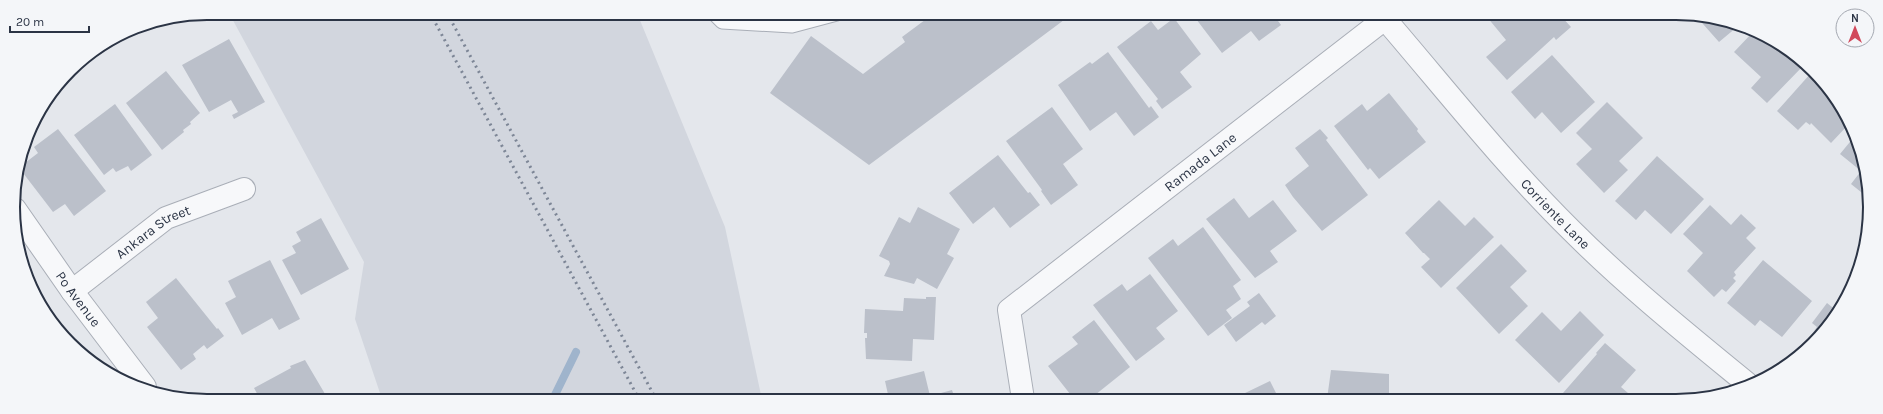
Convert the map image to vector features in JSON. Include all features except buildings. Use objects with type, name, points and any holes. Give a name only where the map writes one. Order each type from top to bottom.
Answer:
[{"type":"street","name":"Ramada Lane","points":[[1022,394],[1009,310],[1383,20]]},
{"type":"street","name":"Corriente Lane","points":[[1391,20],[1504,159],[1570,230],[1633,288],[1744,381]]},
{"type":"street","name":"Ankara Street","points":[[72,290],[166,218],[244,189]]},
{"type":"street","name":"Po Avenue","points":[[20,216],[72,290],[141,382]]},
{"type":"lane","points":[[720,20],[722,22],[792,26],[814,20]]},
{"type":"shaded area","points":[[233,20],[640,20],[725,227],[761,394],[380,394],[355,319],[364,262]]},
{"type":"waterway","points":[[555,394],[576,352]]},
{"type":"railway","points":[[434,20],[636,394]]},
{"type":"railway","points":[[451,20],[653,394]]}]
